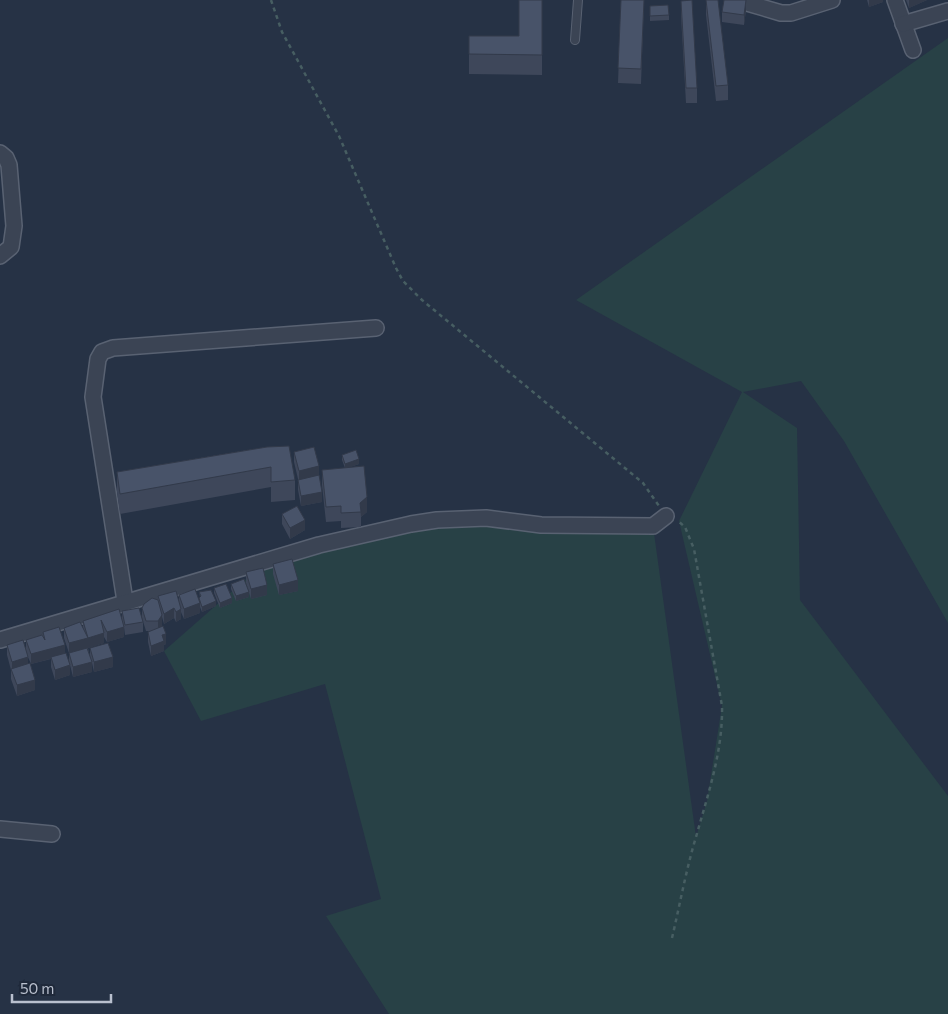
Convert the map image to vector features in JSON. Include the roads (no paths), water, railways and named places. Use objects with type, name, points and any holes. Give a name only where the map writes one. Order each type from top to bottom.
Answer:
[{"type":"street","points":[[737,0],[782,12],[791,12],[832,0]]},
{"type":"street","points":[[895,0],[913,50]]},
{"type":"street","points":[[903,24],[948,11]]},
{"type":"street","points":[[0,153],[6,158],[9,165],[14,226],[11,247],[0,256]]},
{"type":"street","points":[[125,602],[94,416],[93,384],[98,359],[102,352],[113,348],[376,328]]},
{"type":"street","points":[[0,640],[319,545],[436,520],[486,518],[541,525],[653,526],[666,516]]},
{"type":"street","points":[[0,829],[52,834]]},
{"type":"lane","points":[[575,40],[578,0]]}]
